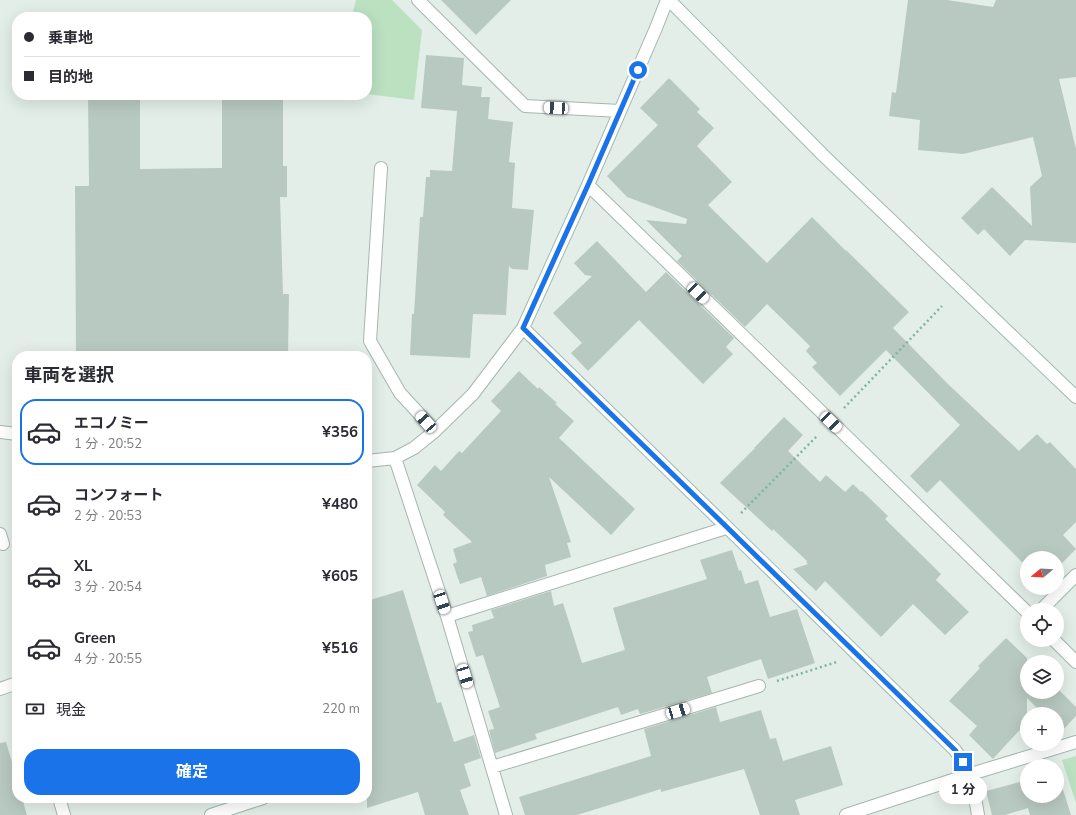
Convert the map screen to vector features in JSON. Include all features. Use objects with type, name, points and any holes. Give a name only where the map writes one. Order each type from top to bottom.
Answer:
[{"type":"street","points":[[418,0],[525,106],[620,111]]},
{"type":"street","points":[[372,460],[395,458],[414,448],[435,431],[473,394],[523,328],[588,185],[668,0],[824,156],[1076,397]]},
{"type":"street","points":[[381,168],[370,341],[400,394],[435,431]]},
{"type":"street","points":[[588,185],[1020,605]]},
{"type":"street","points":[[523,328],[726,528],[955,750],[971,774],[978,815]]},
{"type":"street","points":[[0,432],[12,433]]},
{"type":"street","points":[[395,458],[447,616],[506,815]]},
{"type":"street","points":[[447,616],[726,528]]},
{"type":"street","points":[[1048,603],[1076,575]]},
{"type":"street","points":[[1061,647],[1076,662]]},
{"type":"street","points":[[0,689],[12,685]]},
{"type":"street","points":[[492,767],[759,686]]},
{"type":"street","points":[[846,815],[971,774],[1076,742]]},
{"type":"street","points":[[60,803],[64,815]]},
{"type":"street","points":[[211,815],[242,810],[254,803]]},
{"type":"path","points":[[759,686],[858,656]]},
{"type":"green space","points":[[356,0],[392,0],[422,30],[414,100],[372,95],[372,12],[353,12]]},
{"type":"green space","points":[[1076,756],[1076,803],[1064,766],[1064,759]]},
{"type":"building","points":[[441,0],[511,0],[476,35]]},
{"type":"building","points":[[908,0],[947,0],[993,7],[996,0],[1076,0],[1076,77],[1059,79],[1076,149],[1076,243],[1025,240],[1010,256],[984,229],[978,235],[961,218],[992,187],[1032,226],[1030,187],[1042,176],[1033,137],[963,154],[918,150],[920,120],[889,116],[892,92],[896,93]]},
{"type":"building","points":[[426,55],[464,58],[462,85],[482,87],[481,97],[490,97],[488,119],[513,122],[509,162],[515,163],[512,208],[534,210],[528,270],[512,269],[509,266],[506,315],[473,314],[470,358],[410,355],[420,217],[423,217],[426,177],[430,177],[430,170],[452,171],[457,111],[421,108]]},
{"type":"building","points":[[669,78],[700,109],[697,112],[714,128],[697,146],[732,182],[708,205],[767,263],[812,217],[909,312],[893,328],[948,384],[1019,451],[1037,434],[1047,444],[1050,442],[1076,469],[1076,522],[1063,535],[1076,549],[1064,561],[1064,551],[1020,551],[1020,560],[940,480],[927,493],[910,476],[960,425],[886,350],[840,396],[812,367],[817,363],[806,351],[810,346],[767,304],[745,327],[677,261],[682,256],[646,220],[686,224],[687,219],[627,197],[607,176],[658,125],[640,108]]},
{"type":"building","points":[[88,100],[140,100],[140,169],[222,168],[222,100],[283,100],[283,166],[287,166],[287,197],[280,197],[283,294],[289,294],[288,351],[76,351],[75,186],[89,186]]},
{"type":"building","points":[[597,241],[646,292],[666,272],[734,338],[726,347],[733,354],[703,384],[639,320],[588,371],[571,353],[582,343],[553,313],[592,276],[585,275],[574,263]]},
{"type":"building","points":[[519,371],[538,389],[539,387],[557,403],[555,404],[574,421],[559,438],[635,509],[611,535],[549,477],[571,542],[567,543],[571,557],[545,565],[547,576],[487,596],[481,577],[460,584],[453,564],[457,562],[453,549],[472,542],[443,515],[445,512],[417,485],[435,465],[441,471],[459,451],[462,453],[501,411],[491,401]]},
{"type":"building","points":[[784,417],[803,435],[788,451],[820,482],[826,475],[845,492],[853,484],[861,492],[862,491],[888,516],[885,519],[941,574],[936,580],[969,612],[945,635],[913,604],[881,637],[825,581],[816,591],[793,569],[808,564],[806,562],[807,561],[720,483]]},
{"type":"building","points":[[732,550],[739,571],[741,570],[745,584],[758,580],[770,617],[797,609],[815,663],[768,679],[761,659],[707,677],[712,693],[640,714],[638,709],[621,715],[618,707],[535,734],[537,739],[495,753],[489,730],[494,729],[488,711],[500,707],[483,655],[476,657],[468,632],[473,631],[472,625],[494,618],[491,610],[551,591],[554,606],[563,603],[582,663],[625,650],[613,608],[707,579],[700,560]]},
{"type":"building","points":[[403,590],[437,703],[441,702],[454,742],[474,735],[481,758],[464,764],[471,786],[460,790],[469,815],[425,815],[418,792],[367,808],[367,803],[372,803],[372,599]]},
{"type":"building","points":[[1006,638],[1024,655],[1020,655],[1020,699],[1027,699],[1027,707],[1020,707],[1020,730],[993,759],[969,735],[977,726],[949,701],[980,668],[978,666]]},
{"type":"building","points":[[1064,695],[1076,707],[1076,716],[1064,729],[1064,707],[1036,707],[1028,699],[1064,699]]},
{"type":"building","points":[[716,707],[720,722],[761,710],[770,739],[776,738],[783,761],[831,746],[843,785],[795,800],[800,815],[760,815],[744,769],[661,792],[661,789],[577,815],[525,815],[519,797],[651,756],[644,729]]},
{"type":"building","points":[[6,742],[12,762],[12,803],[23,803],[27,815],[0,815],[0,743]]},
{"type":"building","points":[[1020,782],[1020,803],[1064,803],[1064,793],[1071,815],[1030,815],[1028,808],[1005,815],[992,815],[986,791]]},
{"type":"route","points":[[638,70],[523,328],[955,750],[963,762]]}]
